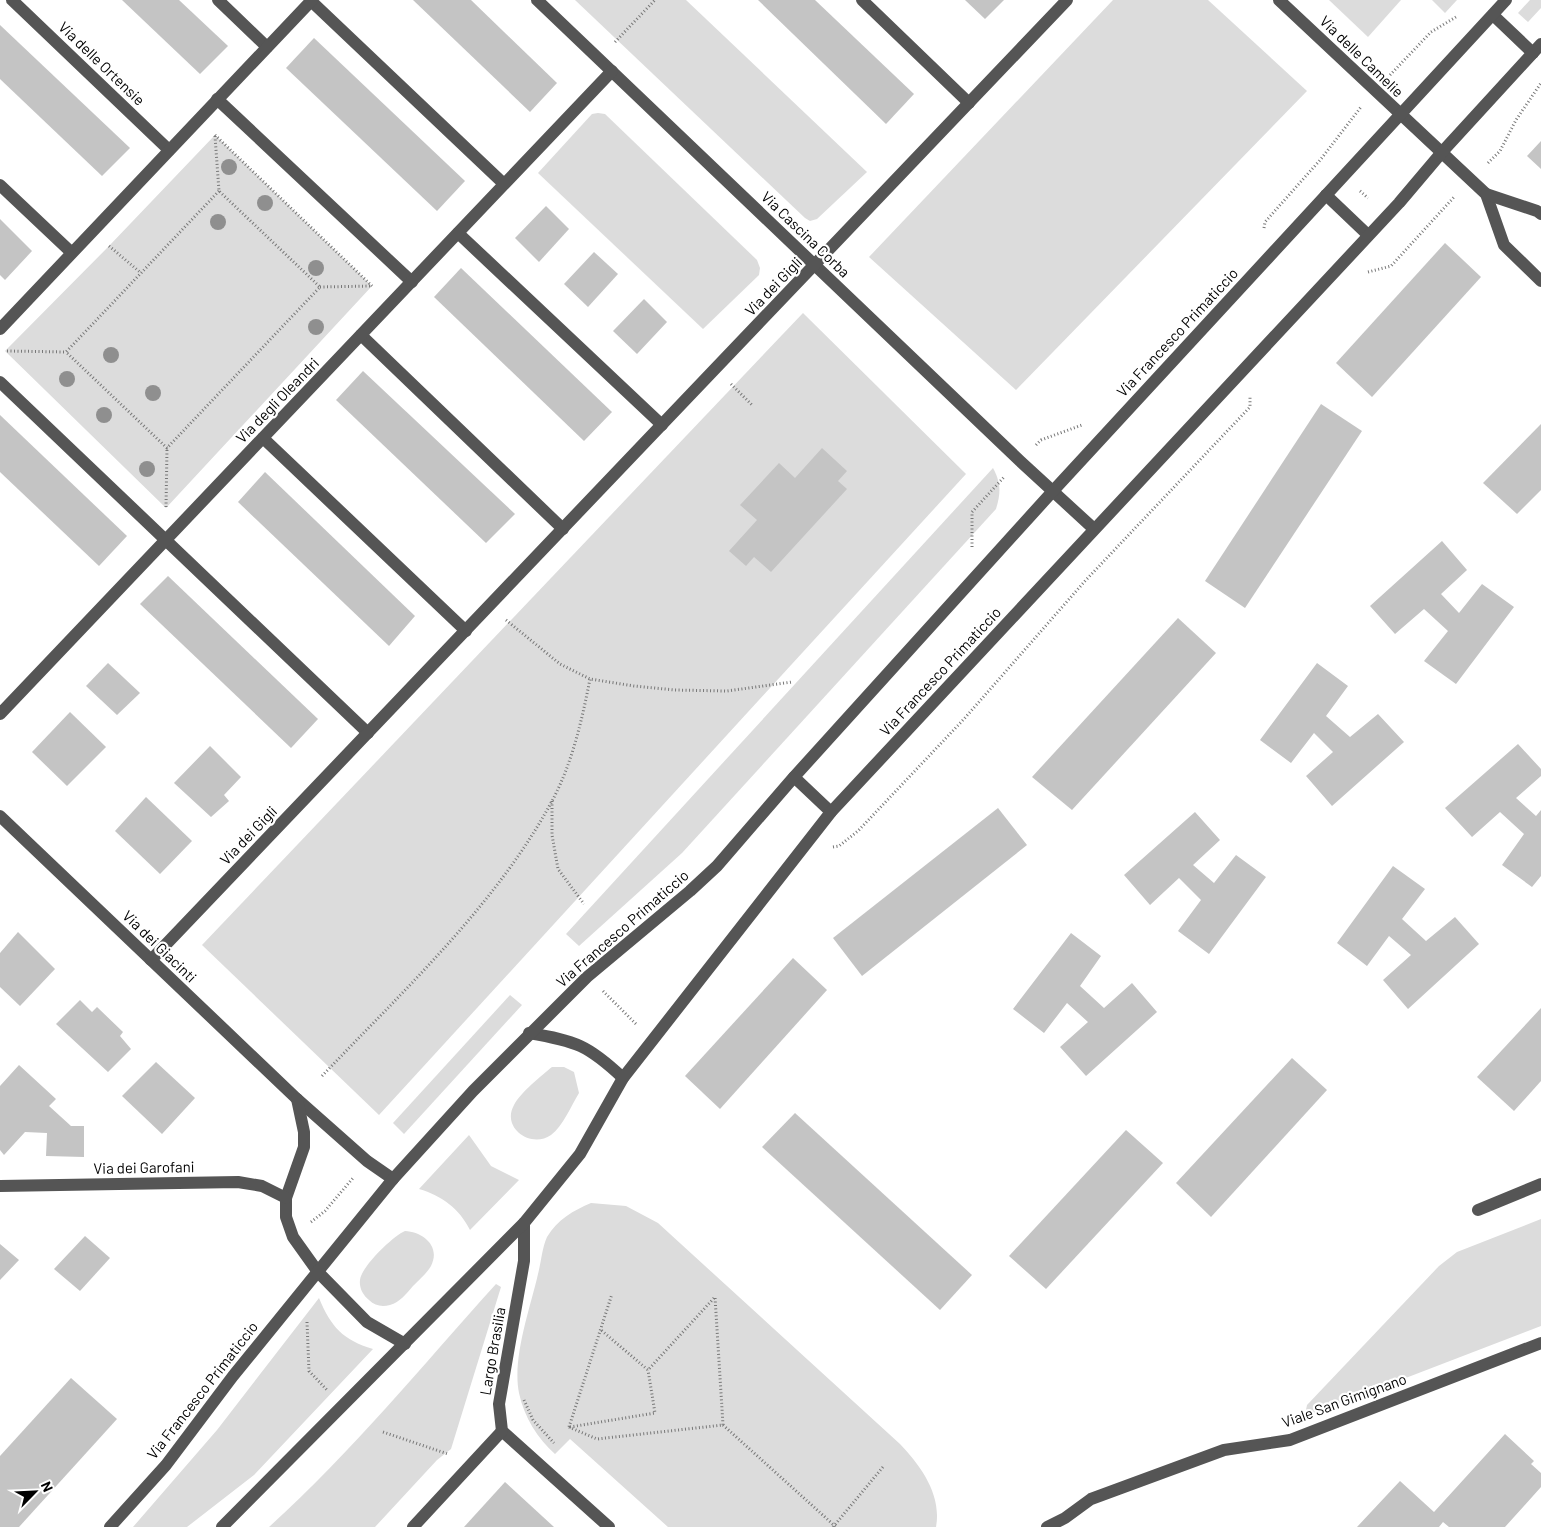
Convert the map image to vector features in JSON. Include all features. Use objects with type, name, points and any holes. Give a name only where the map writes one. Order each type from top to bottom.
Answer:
[{"type":"street","name":"Via delle Ortensie","points":[[12,0],[169,150]]},
{"type":"street","points":[[218,0],[267,47]]},
{"type":"street","points":[[0,329],[311,0],[504,184]]},
{"type":"street","name":"Via Cascina Corba","points":[[537,0],[1052,491]]},
{"type":"street","points":[[862,0],[969,103]]},
{"type":"street","name":"Via dei Gigli","points":[[151,960],[1067,0]]},
{"type":"street","name":"Via delle Camelie","points":[[1279,0],[1400,115]]},
{"type":"street","name":"Via Francesco Primaticcio","points":[[529,1033],[587,977],[717,866],[794,777],[1052,491],[1506,0]]},
{"type":"street","name":"Via Francesco Primaticcio","points":[[623,1078],[831,812],[1368,236],[1537,49],[1492,15]]},
{"type":"street","name":"Via degli Oleandri","points":[[0,714],[612,71]]},
{"type":"street","points":[[217,99],[412,282]]},
{"type":"street","points":[[1400,115],[1443,151],[1486,194],[1504,246],[1541,281]]},
{"type":"street","points":[[0,185],[71,252]]},
{"type":"street","points":[[1486,194],[1541,214]]},
{"type":"street","points":[[1326,195],[1368,236]]},
{"type":"street","points":[[458,233],[662,426]]},
{"type":"street","points":[[361,335],[563,529]]},
{"type":"street","points":[[0,382],[368,733]]},
{"type":"street","points":[[263,438],[466,631]]},
{"type":"street","points":[[1052,491],[1094,529]]},
{"type":"street","points":[[794,777],[831,812]]},
{"type":"street","name":"Via dei Giacinti","points":[[0,816],[297,1099]]},
{"type":"street","points":[[222,1527],[524,1223],[580,1154],[623,1078],[600,1056],[571,1040],[529,1033],[393,1179],[318,1272]]},
{"type":"street","points":[[297,1099],[367,1160],[393,1179]]},
{"type":"street","points":[[297,1099],[304,1132],[304,1147],[286,1198],[286,1217],[293,1237],[318,1272],[367,1322],[405,1344]]},
{"type":"street","name":"Via dei Garofani","points":[[0,1186],[238,1182],[262,1186],[286,1198]]},
{"type":"street","points":[[1478,1210],[1541,1184]]},
{"type":"street","name":"Largo Brasilia","points":[[502,1431],[499,1404],[524,1261],[524,1223]]},
{"type":"street","name":"Via Francesco Primaticcio","points":[[110,1527],[166,1465],[232,1376],[318,1272]]},
{"type":"street","name":"Viale San Gimignano","points":[[1047,1527],[1065,1518],[1091,1499],[1224,1450],[1290,1440],[1541,1343]]},
{"type":"street","points":[[413,1527],[502,1431],[609,1527]]},
{"type":"path","points":[[615,42],[655,0]]},
{"type":"path","points":[[1395,70],[1431,32],[1455,18],[1461,12]]},
{"type":"path","points":[[1500,152],[1516,120],[1541,83]]},
{"type":"path","points":[[215,135],[372,286],[320,287],[219,191],[215,135]]},
{"type":"path","points":[[1358,189],[1368,198]]},
{"type":"path","points":[[66,352],[219,191]]},
{"type":"path","points":[[1362,273],[1391,266],[1439,212]]},
{"type":"path","points":[[109,246],[141,273]]},
{"type":"path","points":[[166,508],[167,448],[320,287]]},
{"type":"path","points":[[5,351],[66,352],[167,448]]},
{"type":"path","points":[[800,852],[839,846],[858,831],[964,719],[1086,581],[1250,407],[1251,361]]},
{"type":"path","points":[[728,382],[753,406]]},
{"type":"path","points":[[503,617],[560,664],[590,679],[675,690],[727,691],[792,682]]},
{"type":"path","points":[[322,1076],[434,957],[482,902],[522,849],[552,800],[579,728],[590,679]]},
{"type":"path","points":[[552,800],[552,835],[558,869],[584,904]]},
{"type":"path","points":[[602,991],[636,1024]]},
{"type":"path","points":[[311,1222],[325,1210],[355,1175]]},
{"type":"path","points":[[569,1428],[612,1294]]},
{"type":"path","points":[[648,1370],[715,1297],[723,1425],[834,1526],[884,1468]]},
{"type":"path","points":[[307,1314],[309,1371],[330,1394]]},
{"type":"path","points":[[569,1428],[655,1413],[648,1370],[601,1330]]},
{"type":"path","points":[[569,1428],[597,1438],[723,1425]]},
{"type":"path","points":[[383,1432],[448,1454]]},
{"type":"shaded area","points":[[575,0],[686,0],[867,172],[817,219],[810,221]]},
{"type":"shaded area","points":[[1113,0],[1208,0],[1307,91],[1016,390],[869,257]]},
{"type":"shaded area","points":[[1329,0],[1401,0],[1368,37]]},
{"type":"shaded area","points":[[1432,0],[1457,0],[1445,13]]},
{"type":"shaded area","points":[[1530,0],[1541,0],[1541,8],[1528,22],[1518,13]]},
{"type":"shaded area","points":[[592,114],[605,114],[757,260],[760,268],[759,275],[703,329],[538,173]]},
{"type":"shaded area","points":[[215,135],[372,286],[166,508],[5,351]]},
{"type":"shaded area","points":[[803,313],[966,474],[379,1115],[202,945]]},
{"type":"shaded area","points":[[993,468],[998,478],[999,488],[996,509],[682,853],[579,946],[566,934]]},
{"type":"shaded area","points":[[510,995],[522,1005],[404,1134],[393,1123]]},
{"type":"shaded area","points":[[552,1067],[564,1067],[574,1072],[579,1093],[563,1121],[551,1135],[543,1139],[527,1138],[515,1128],[511,1121],[511,1113],[517,1100],[537,1079]]},
{"type":"shaded area","points":[[469,1135],[491,1166],[519,1180],[470,1230],[461,1215],[449,1204],[435,1195],[419,1189]]},
{"type":"shaded area","points":[[591,1203],[626,1206],[658,1223],[900,1444],[922,1471],[933,1492],[937,1515],[936,1527],[668,1527],[570,1439],[555,1454],[532,1427],[521,1402],[517,1379],[520,1349],[547,1237],[566,1216]]},
{"type":"shaded area","points":[[1541,1219],[1541,1326],[1312,1414],[1306,1410],[1307,1405],[1439,1266],[1457,1252]]},
{"type":"shaded area","points":[[405,1231],[424,1237],[432,1246],[434,1252],[431,1266],[400,1300],[390,1305],[376,1305],[362,1291],[360,1280],[362,1274],[378,1252]]},
{"type":"shaded area","points":[[496,1284],[501,1287],[451,1449],[437,1460],[375,1527],[269,1527],[329,1469]]},
{"type":"shaded area","points":[[319,1298],[328,1317],[339,1331],[346,1337],[373,1349],[254,1475],[187,1527],[133,1527],[217,1430]]},
{"type":"building","points":[[122,0],[179,0],[228,46],[200,74]]},
{"type":"building","points":[[413,0],[471,0],[557,83],[530,112]]},
{"type":"building","points":[[758,0],[815,0],[914,94],[886,124]]},
{"type":"building","points":[[965,0],[1004,0],[985,19]]},
{"type":"building","points":[[0,25],[130,148],[102,176],[0,79]]},
{"type":"building","points":[[314,38],[465,181],[437,211],[286,68]]},
{"type":"building","points":[[1541,141],[1541,169],[1527,156]]},
{"type":"building","points":[[546,206],[569,229],[539,262],[515,238]]},
{"type":"building","points":[[0,219],[32,251],[5,280],[0,275]]},
{"type":"building","points":[[1445,243],[1481,277],[1372,397],[1336,363]]},
{"type":"building","points":[[594,252],[618,274],[588,307],[564,284]]},
{"type":"building","points":[[461,268],[612,412],[584,441],[434,297]]},
{"type":"building","points":[[644,299],[667,322],[637,354],[613,331]]},
{"type":"building","points":[[363,371],[515,514],[486,543],[336,400]]},
{"type":"building","points":[[1321,404],[1362,431],[1245,608],[1205,581]]},
{"type":"building","points":[[0,415],[127,536],[99,566],[0,472]]},
{"type":"building","points":[[1541,424],[1541,490],[1517,514],[1483,483]]},
{"type":"building","points":[[822,448],[847,471],[838,481],[847,489],[771,572],[754,557],[746,566],[729,551],[757,520],[740,505],[779,463],[795,478]]},
{"type":"building","points":[[265,472],[415,616],[389,646],[238,502]]},
{"type":"building","points":[[1442,541],[1467,570],[1441,594],[1459,613],[1482,584],[1514,607],[1456,684],[1424,661],[1448,631],[1424,609],[1395,634],[1370,606]]},
{"type":"building","points":[[168,576],[318,719],[291,748],[140,604]]},
{"type":"building","points":[[1178,618],[1216,653],[1072,810],[1032,777]]},
{"type":"building","points":[[108,663],[140,693],[117,715],[86,686]]},
{"type":"building","points":[[1317,663],[1348,686],[1326,716],[1350,737],[1378,714],[1404,742],[1332,806],[1306,776],[1333,752],[1314,733],[1291,763],[1260,740]]},
{"type":"building","points":[[70,712],[106,747],[67,786],[32,752]]},
{"type":"building","points":[[1518,744],[1541,769],[1541,776],[1516,798],[1536,816],[1541,810],[1541,876],[1532,887],[1502,865],[1524,834],[1500,812],[1472,837],[1445,808]]},
{"type":"building","points":[[210,746],[241,777],[224,795],[229,801],[211,817],[174,783]]},
{"type":"building","points":[[146,797],[192,841],[160,874],[115,831]]},
{"type":"building","points":[[998,808],[1027,845],[862,976],[833,938]]},
{"type":"building","points":[[1195,812],[1220,840],[1193,865],[1214,883],[1236,855],[1266,877],[1209,954],[1178,931],[1201,900],[1179,878],[1150,905],[1124,875]]},
{"type":"building","points":[[1393,866],[1425,889],[1402,919],[1426,941],[1455,917],[1479,944],[1408,1009],[1383,980],[1411,955],[1389,936],[1367,966],[1337,943]]},
{"type":"building","points":[[18,932],[55,969],[20,1006],[0,987],[0,953]]},
{"type":"building","points":[[1071,933],[1101,956],[1080,986],[1104,1008],[1132,983],[1157,1012],[1086,1076],[1060,1047],[1088,1022],[1067,1003],[1044,1033],[1013,1009]]},
{"type":"building","points":[[793,958],[827,990],[720,1109],[685,1076]]},
{"type":"building","points":[[80,1000],[92,1012],[97,1007],[123,1032],[120,1036],[131,1049],[108,1072],[56,1024]]},
{"type":"building","points":[[1541,1008],[1541,1081],[1514,1111],[1477,1077]]},
{"type":"building","points":[[1292,1058],[1327,1090],[1211,1217],[1176,1183]]},
{"type":"building","points":[[156,1062],[195,1098],[162,1134],[122,1096]]},
{"type":"building","points":[[19,1065],[56,1099],[49,1106],[71,1126],[84,1126],[84,1157],[46,1156],[47,1133],[25,1132],[4,1155],[0,1150],[0,1086]]},
{"type":"building","points":[[795,1113],[972,1275],[940,1310],[762,1147]]},
{"type":"building","points":[[1126,1130],[1163,1163],[1046,1289],[1009,1256]]},
{"type":"building","points":[[85,1236],[110,1258],[80,1291],[54,1269]]},
{"type":"building","points":[[0,1244],[19,1260],[0,1280]]},
{"type":"building","points":[[71,1378],[117,1419],[19,1527],[0,1527],[0,1456]]},
{"type":"building","points":[[1505,1434],[1534,1461],[1531,1464],[1541,1473],[1541,1487],[1505,1527],[1449,1527],[1443,1522],[1439,1527],[1357,1527],[1400,1481],[1434,1512]]},
{"type":"building","points":[[505,1482],[554,1527],[464,1527]]}]
